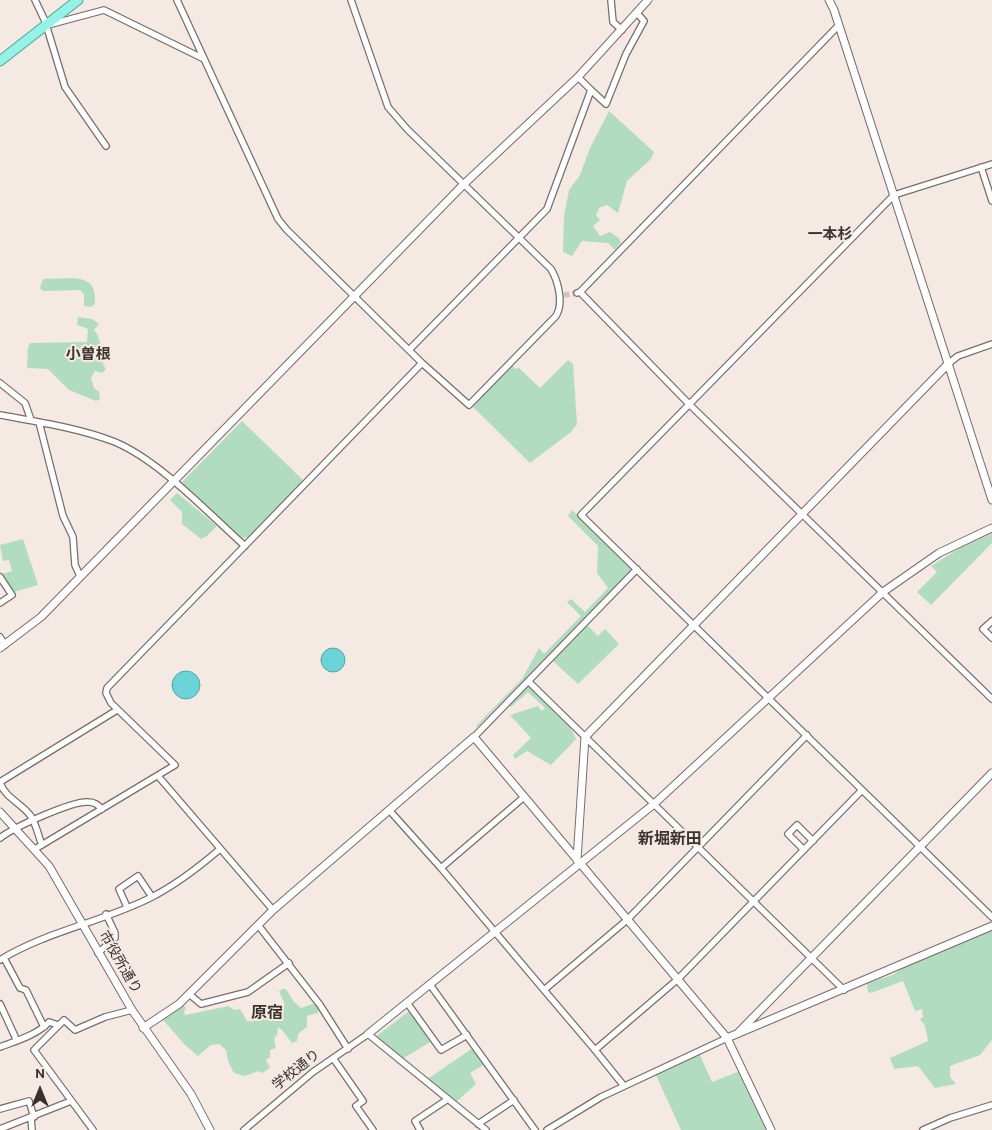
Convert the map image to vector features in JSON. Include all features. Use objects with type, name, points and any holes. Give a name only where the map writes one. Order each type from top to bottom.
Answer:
[{"type":"main road","points":[[0,61],[78,0]]},
{"type":"street","points":[[35,0],[46,26],[65,87],[106,146]]},
{"type":"street","points":[[177,0],[278,219],[422,363],[469,405],[556,316],[562,295],[551,269],[407,129],[388,107],[351,0]]},
{"type":"street","points":[[611,0],[613,22],[622,30]]},
{"type":"street","points":[[0,637],[2,646],[41,616],[464,184],[578,77],[648,0]]},
{"type":"street","points":[[832,1],[992,500]]},
{"type":"street","points":[[46,26],[104,10],[204,59]]},
{"type":"street","points":[[578,77],[606,104],[626,54],[644,21],[637,13]]},
{"type":"street","points":[[839,25],[579,292],[689,404],[992,698]]},
{"type":"street","points":[[409,350],[547,209],[591,90]]},
{"type":"street","points":[[992,164],[894,195],[581,515],[992,917]]},
{"type":"street","points":[[981,167],[992,201]]},
{"type":"street","points":[[578,862],[585,737],[949,362],[958,356],[992,344]]},
{"type":"street","points":[[117,710],[0,782],[4,792],[28,813],[34,821],[39,847],[176,765],[117,710],[106,693],[107,688],[422,363]]},
{"type":"street","points":[[0,383],[25,403],[31,420]]},
{"type":"street","points":[[0,415],[31,420],[114,442],[140,456],[173,482],[246,546]]},
{"type":"street","points":[[39,422],[63,516],[73,537],[75,565],[80,576]]},
{"type":"street","points":[[486,1130],[368,1034],[431,986],[578,862],[654,804],[883,592],[939,552],[992,528]]},
{"type":"street","points":[[144,1028],[179,1004],[273,910],[474,738],[637,569]]},
{"type":"street","points":[[0,577],[12,595],[0,603]]},
{"type":"street","points":[[992,621],[983,629],[992,638]]},
{"type":"street","points":[[528,682],[844,990]]},
{"type":"street","points":[[544,990],[628,920],[807,735]]},
{"type":"street","points":[[474,738],[727,1038],[771,1130]]},
{"type":"street","points":[[738,1033],[992,772]]},
{"type":"street","points":[[158,776],[273,910]]},
{"type":"street","points":[[595,1050],[678,979],[862,790]]},
{"type":"street","points":[[441,868],[524,797]]},
{"type":"street","points":[[0,838],[14,828],[76,804],[88,802],[97,804],[102,809]]},
{"type":"street","points":[[390,811],[441,868],[624,1086]]},
{"type":"street","name":"市役所通り","points":[[0,812],[14,828],[39,847],[132,1010],[178,1073],[199,1106],[210,1130]]},
{"type":"street","points":[[804,850],[788,834],[797,825],[813,842]]},
{"type":"street","points":[[44,1027],[26,990],[20,988],[1,959],[20,948],[152,897],[186,877],[220,848]]},
{"type":"street","points":[[127,907],[119,889],[138,876],[152,897]]},
{"type":"street","points":[[98,953],[115,938],[106,914]]},
{"type":"street","points":[[258,925],[320,1005],[348,1049]]},
{"type":"street","points":[[547,1130],[624,1086],[727,1038],[992,926]]},
{"type":"street","points":[[189,994],[201,1004],[248,992],[289,963]]},
{"type":"street","points":[[431,986],[535,1130]]},
{"type":"street","points":[[0,1004],[18,1041]]},
{"type":"street","points":[[408,1004],[441,1050],[467,1035]]},
{"type":"street","points":[[93,1130],[34,1050],[64,1020],[75,1030],[105,1017],[132,1010]]},
{"type":"street","points":[[0,1047],[18,1041],[44,1027],[49,1022],[58,1025]]},
{"type":"street","name":"学校通り","points":[[244,1130],[333,1058],[368,1034]]},
{"type":"street","points":[[333,1058],[363,1101],[356,1106],[373,1130]]},
{"type":"street","points":[[420,1130],[414,1122],[448,1099]]},
{"type":"street","points":[[478,1124],[514,1100]]},
{"type":"street","points":[[0,1110],[29,1101],[32,1130]]},
{"type":"street","points":[[0,1129],[71,1101]]},
{"type":"street","points":[[923,1130],[950,1118],[992,1105]]},
{"type":"green space","points":[[609,111],[654,152],[651,159],[627,181],[618,213],[607,205],[599,208],[596,215],[600,220],[593,226],[600,236],[610,232],[619,238],[621,243],[615,250],[608,243],[582,241],[572,256],[563,252],[564,216],[569,190],[580,175],[590,148]]},
{"type":"green space","points":[[71,278],[83,280],[90,284],[94,292],[95,304],[91,307],[84,306],[84,294],[80,290],[43,291],[40,288],[43,279]]},
{"type":"green space","points":[[78,317],[92,319],[99,324],[94,330],[100,341],[102,360],[106,369],[102,373],[95,371],[91,378],[94,388],[99,392],[100,399],[96,401],[69,390],[48,369],[27,368],[28,347],[30,343],[87,342],[88,329],[77,325]]},
{"type":"green space","points":[[568,360],[573,364],[577,424],[571,432],[530,463],[471,405],[512,365],[515,369],[519,368],[540,388]]},
{"type":"green space","points":[[242,421],[304,481],[250,537],[242,538],[179,485]]},
{"type":"green space","points":[[177,493],[217,526],[207,536],[201,539],[182,524],[182,512],[170,500]]},
{"type":"green space","points":[[572,510],[632,571],[477,727],[522,679],[539,648],[544,654],[581,616],[567,602],[571,599],[585,612],[608,588],[597,573],[598,546],[568,516]]},
{"type":"green space","points":[[992,534],[992,543],[931,605],[917,592],[937,572],[931,566],[960,548]]},
{"type":"green space","points":[[23,539],[38,585],[14,592],[1,574],[12,571],[9,560],[3,561],[0,545]]},
{"type":"green space","points":[[587,625],[598,636],[605,629],[619,644],[578,684],[553,661]]},
{"type":"green space","points":[[529,685],[568,723],[576,739],[551,765],[527,751],[515,759],[513,755],[531,738],[510,715],[538,706],[542,711],[545,708],[528,692],[511,707],[509,705]]},
{"type":"green space","points":[[992,931],[992,1040],[980,1055],[950,1066],[950,1077],[956,1084],[935,1088],[918,1066],[894,1069],[890,1058],[928,1041],[925,1026],[920,1019],[923,1017],[922,1009],[915,1011],[903,981],[871,993],[868,992],[867,983],[893,975],[902,968]]},
{"type":"green space","points":[[286,989],[294,1002],[301,1008],[315,1003],[319,1008],[318,1013],[307,1016],[307,1027],[298,1034],[297,1041],[292,1043],[278,1027],[277,1035],[274,1038],[276,1048],[270,1050],[270,1057],[266,1060],[270,1068],[262,1073],[259,1071],[245,1076],[234,1073],[228,1061],[226,1050],[219,1044],[211,1045],[198,1056],[184,1044],[163,1020],[163,1017],[182,1004],[186,1008],[184,1011],[185,1015],[229,1006],[234,1010],[240,1009],[247,1021],[257,1021],[273,1015],[285,1005],[279,991]]},
{"type":"green space","points":[[409,1011],[432,1041],[402,1059],[374,1038]]},
{"type":"green space","points":[[473,1048],[485,1064],[470,1073],[476,1084],[455,1103],[426,1080]]},
{"type":"green space","points":[[699,1053],[712,1082],[740,1071],[768,1130],[681,1130],[655,1073]]},
{"type":"water","points":[[333,648],[342,651],[345,660],[342,669],[333,672],[324,669],[321,660],[324,651]]},
{"type":"water","points":[[186,671],[196,675],[200,685],[196,695],[186,699],[176,695],[172,685],[176,675]]},
{"type":"tunnel","points":[[564,295],[577,293]]},
{"type":"district","name":"一本杉","points":[[830,236]]},
{"type":"district","name":"小曽根","points":[[88,356]]},
{"type":"district","name":"新堀新田","points":[[670,841]]},
{"type":"district","name":"原宿","points":[[267,1015]]}]
